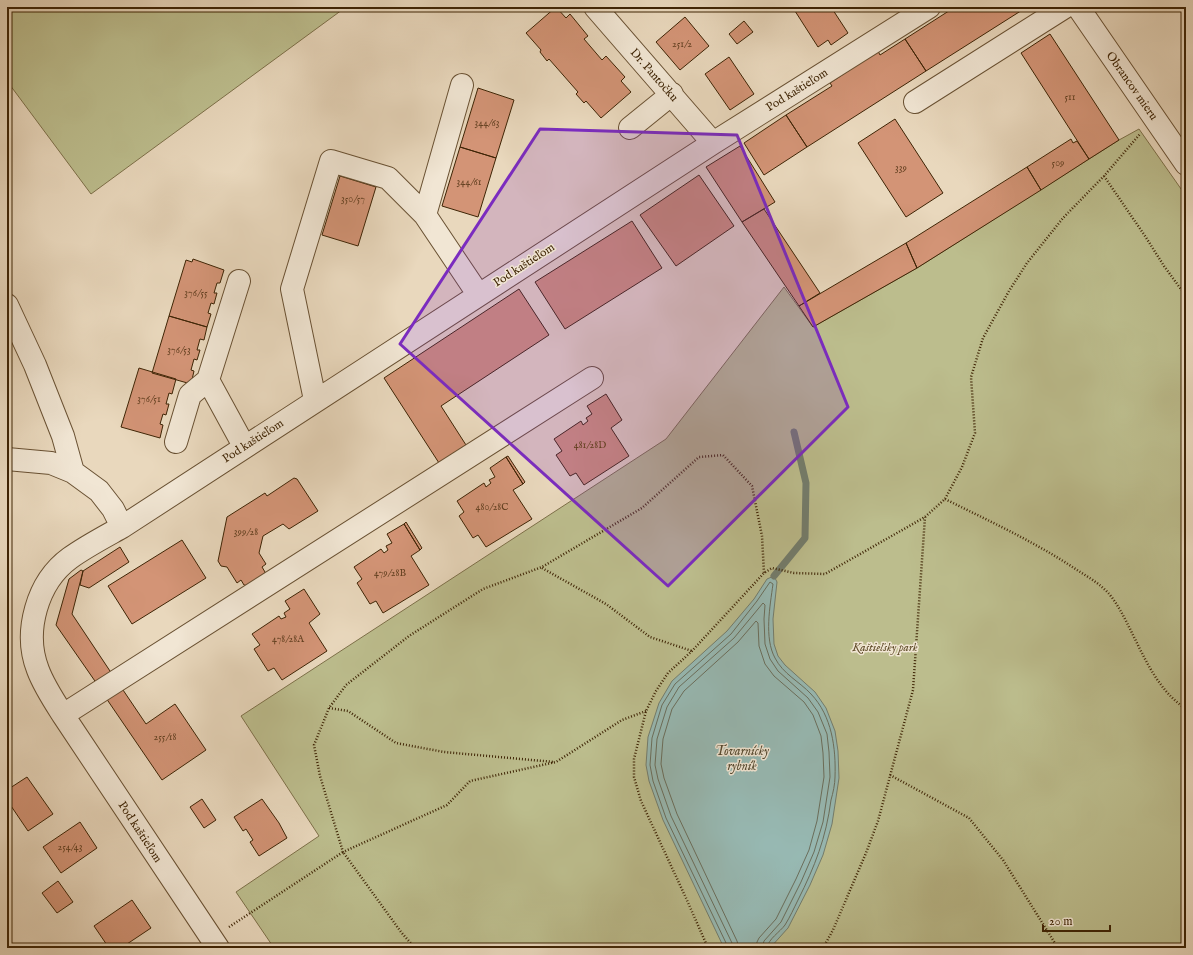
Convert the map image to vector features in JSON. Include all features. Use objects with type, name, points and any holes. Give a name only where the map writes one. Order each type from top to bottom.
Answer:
[{"type":"street","name":"Dr. Pantočku","points":[[595,7],[713,142]]},
{"type":"street","name":"Pod kaštieľom","points":[[214,943],[63,715],[48,690],[38,669],[33,649],[32,630],[35,611],[43,589],[55,572],[69,558],[122,527],[244,446],[713,142],[930,7]]},
{"type":"street","points":[[916,102],[1065,7]]},
{"type":"street","name":"Obrancov mieru","points":[[1078,7],[1186,164]]},
{"type":"street","points":[[425,215],[462,85]]},
{"type":"street","points":[[630,128],[672,94]]},
{"type":"street","points":[[315,400],[292,289],[331,161],[388,178],[425,215],[478,294]]},
{"type":"street","points":[[176,442],[190,395],[208,380],[240,281]]},
{"type":"street","points":[[7,305],[35,365],[63,436],[73,472]]},
{"type":"street","points":[[63,715],[592,378]]},
{"type":"street","points":[[208,380],[244,446]]},
{"type":"street","points":[[7,459],[50,463],[73,472],[99,491],[113,510],[122,527]]},
{"type":"path","points":[[708,948],[641,801],[634,777],[634,759],[646,711],[656,691],[668,673],[692,651],[764,573],[772,568],[794,573],[825,574],[925,517],[946,499],[962,467],[975,433],[972,377],[983,338],[1009,291],[1027,263],[1063,218],[1104,176],[1142,132]]},
{"type":"path","points":[[1104,176],[1164,266],[1186,296]]},
{"type":"path","points":[[415,948],[401,932],[343,852],[320,776],[314,745],[330,708],[346,685],[409,636],[483,589],[542,567],[642,508],[700,457],[722,455],[752,486],[762,536],[764,573]]},
{"type":"path","points":[[946,499],[1042,548],[1093,580],[1109,594],[1118,606],[1152,674],[1176,703],[1186,709]]},
{"type":"path","points":[[823,948],[833,930],[878,822],[913,690],[925,517]]},
{"type":"path","points":[[542,567],[606,604],[650,636],[692,651]]},
{"type":"path","points":[[330,708],[348,711],[396,743],[444,752],[556,762]]},
{"type":"path","points":[[214,943],[343,852],[447,805],[470,782],[556,762],[622,720],[646,711]]},
{"type":"path","points":[[890,775],[969,818],[1003,860],[1058,948]]},
{"type":"highlighted area","points":[[540,129],[737,135],[848,407],[668,586],[400,344]]},
{"type":"green space","points":[[7,7],[346,7],[91,194],[7,81]]},
{"type":"green space","name":"Kaštieľsky park","points":[[1139,129],[1186,196],[1186,948],[274,948],[236,892],[319,836],[241,716],[666,439],[784,287],[813,327],[917,268],[1119,140]]},
{"type":"water","name":"Tovarnícky rybník","points":[[774,576],[777,582],[773,619],[774,644],[778,656],[785,665],[815,692],[826,708],[835,731],[838,751],[839,778],[832,824],[823,855],[810,885],[788,928],[770,948],[724,948],[663,820],[649,781],[646,765],[648,737],[659,703],[672,681],[727,631],[754,599],[767,579]]},
{"type":"building","points":[[556,7],[566,18],[570,14],[588,36],[584,39],[602,60],[606,56],[625,77],[621,81],[631,92],[601,118],[586,101],[584,103],[576,94],[578,92],[549,59],[547,61],[540,52],[541,50],[526,33]]},
{"type":"building","points":[[802,7],[831,7],[848,33],[831,45],[828,40],[818,47],[795,11]]},
{"type":"building","points":[[955,7],[1027,7],[926,71],[905,39]]},
{"type":"building","points":[[685,17],[709,46],[680,70],[656,42]]},
{"type":"building","points":[[744,21],[753,32],[737,44],[729,34]]},
{"type":"building","points":[[1050,34],[1119,140],[1089,159],[1021,53]]},
{"type":"building","points":[[905,39],[926,71],[807,147],[786,115],[832,86],[830,83],[878,51],[880,55]]},
{"type":"building","points":[[729,57],[754,94],[730,110],[705,74]]},
{"type":"building","points":[[478,88],[514,100],[496,158],[460,147]]},
{"type":"building","points":[[786,115],[807,147],[764,175],[744,143]]},
{"type":"building","points":[[895,119],[943,193],[906,217],[858,143]]},
{"type":"building","points":[[1071,139],[1073,143],[1077,141],[1089,159],[1041,190],[1027,167]]},
{"type":"building","points":[[740,146],[775,202],[742,222],[706,167]]},
{"type":"building","points":[[460,147],[496,158],[478,217],[442,206]]},
{"type":"building","points":[[1027,167],[1041,190],[917,268],[906,243]]},
{"type":"building","points":[[699,175],[734,226],[676,266],[640,215]]},
{"type":"building","points":[[340,176],[376,187],[358,246],[322,235]]},
{"type":"building","points":[[764,209],[820,293],[799,306],[742,222]]},
{"type":"building","points":[[632,221],[662,268],[565,329],[535,282]]},
{"type":"building","points":[[906,243],[917,268],[813,327],[799,306]]},
{"type":"building","points":[[193,259],[224,270],[220,283],[217,283],[214,293],[217,293],[214,304],[211,303],[208,313],[211,314],[207,327],[169,316],[186,260],[192,262]]},
{"type":"building","points":[[519,289],[549,335],[441,406],[466,445],[439,463],[384,378]]},
{"type":"building","points":[[169,316],[207,327],[204,340],[200,339],[197,350],[200,350],[197,360],[194,359],[191,370],[194,371],[191,384],[152,373]]},
{"type":"building","points":[[139,368],[176,379],[172,394],[169,393],[166,404],[169,404],[166,415],[163,414],[160,424],[163,425],[160,438],[121,427]]},
{"type":"building","points":[[606,394],[622,420],[611,428],[629,456],[584,485],[576,473],[570,476],[556,455],[562,451],[554,439],[581,421],[583,425],[588,421],[586,418],[592,414],[587,406]]},
{"type":"building","points":[[508,456],[525,482],[523,484],[506,457]]},
{"type":"building","points":[[506,457],[523,484],[513,490],[532,519],[486,547],[478,535],[473,538],[459,516],[464,512],[457,501],[484,483],[486,487],[491,483],[489,480],[495,477],[490,468]]},
{"type":"building","points":[[294,478],[297,479],[318,511],[289,529],[283,524],[263,536],[259,553],[266,564],[262,567],[265,572],[265,577],[249,586],[244,585],[241,580],[237,583],[227,567],[221,566],[218,561],[227,517],[265,493],[267,496]]},
{"type":"building","points":[[406,522],[422,548],[420,550],[404,524]]},
{"type":"building","points":[[404,524],[420,550],[411,556],[429,585],[383,613],[376,601],[370,604],[357,583],[362,579],[354,567],[381,549],[384,553],[388,550],[386,546],[392,543],[387,534]]},
{"type":"building","points":[[182,540],[206,578],[132,624],[108,586]]},
{"type":"building","points":[[120,547],[129,562],[89,588],[80,585],[83,571]]},
{"type":"building","points":[[81,570],[83,571],[72,614],[112,674],[97,684],[56,625],[69,579]]},
{"type":"building","points":[[304,589],[320,614],[309,623],[327,651],[282,680],[274,668],[268,671],[254,649],[260,645],[252,634],[279,616],[281,619],[286,617],[284,613],[290,609],[285,601]]},
{"type":"building","points":[[121,687],[146,724],[175,704],[206,750],[162,780],[106,698]]},
{"type":"building","points":[[27,777],[53,814],[28,831],[7,800],[7,790]]},
{"type":"building","points":[[202,799],[216,820],[204,828],[190,807]]},
{"type":"building","points":[[262,799],[279,823],[287,838],[259,856],[250,842],[253,840],[246,829],[243,831],[234,817]]},
{"type":"building","points":[[80,822],[97,848],[61,873],[43,847]]},
{"type":"building","points":[[58,881],[73,902],[57,913],[42,893]]},
{"type":"building","points":[[132,900],[151,928],[121,948],[109,948],[94,926]]},
{"type":"waterway","points":[[774,576],[805,538],[806,483],[794,432]]}]
